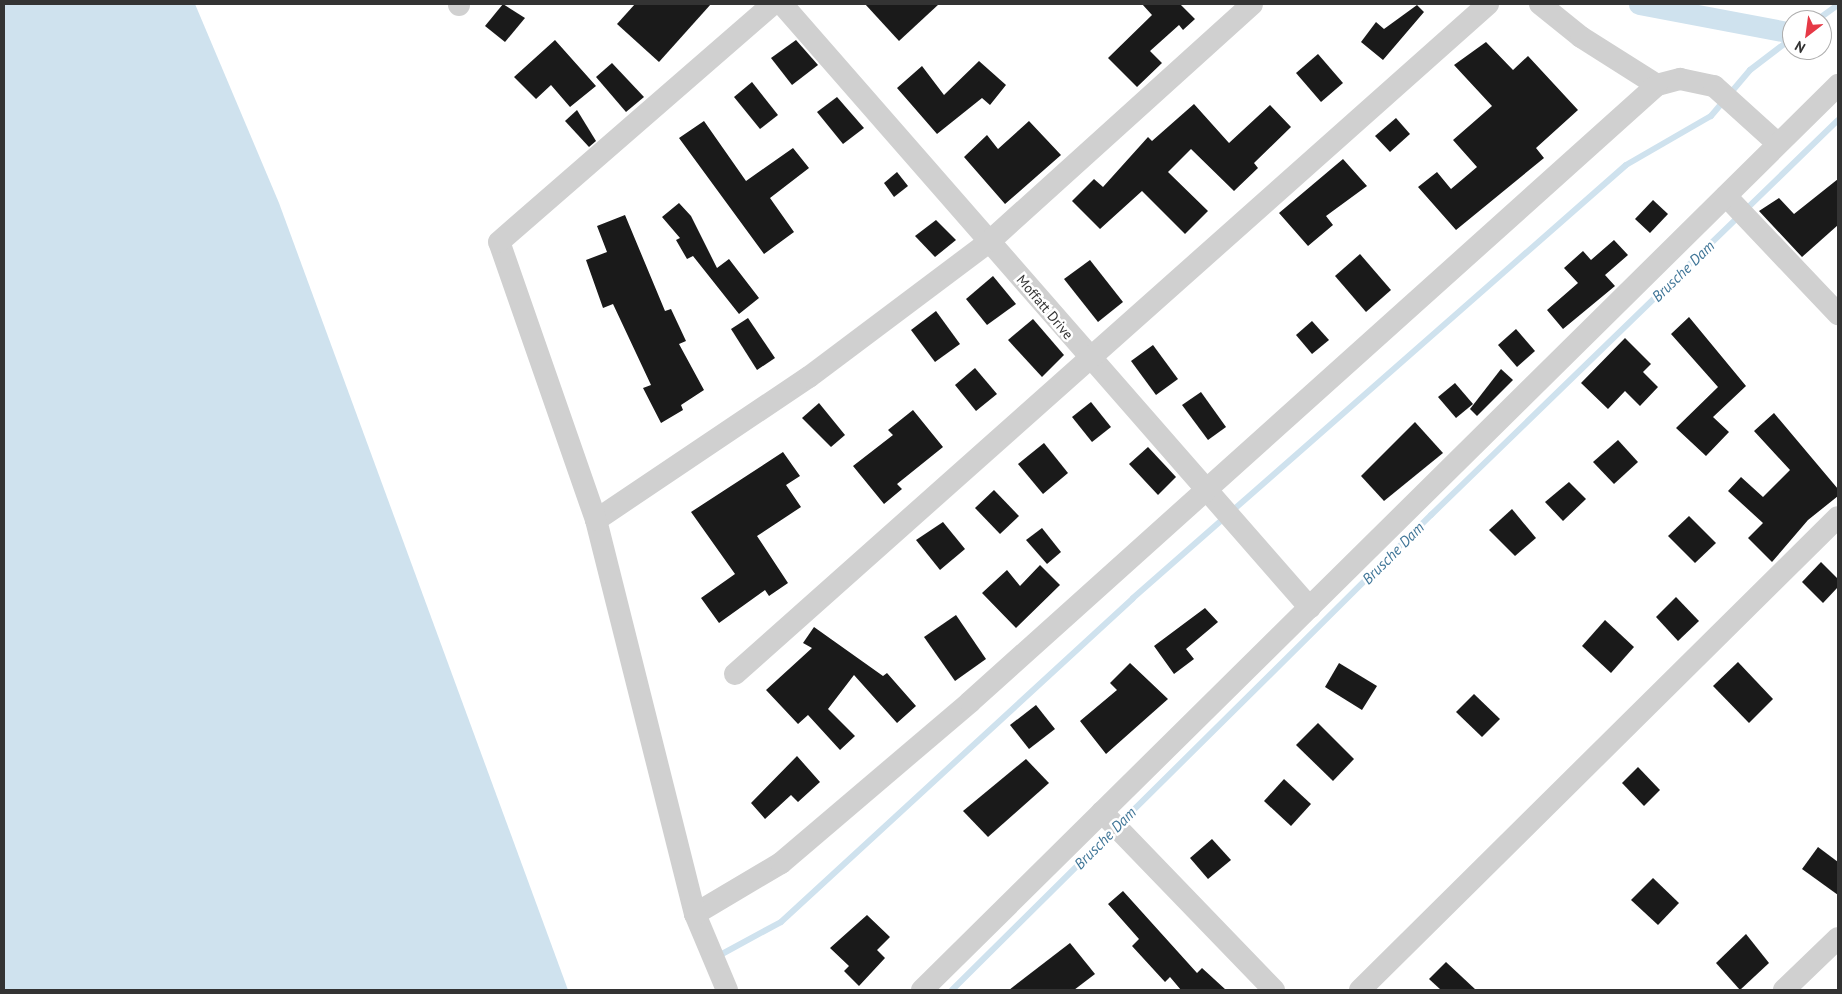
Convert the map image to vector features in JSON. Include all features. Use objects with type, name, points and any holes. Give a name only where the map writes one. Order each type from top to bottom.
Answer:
[{"type":"street","points":[[727,990],[695,914],[596,520],[499,242],[773,4]]},
{"type":"street","name":"Moffatt Drive","points":[[782,4],[990,241],[1088,357],[1310,608]]},
{"type":"street","points":[[596,520],[809,377],[990,241],[1252,4]]},
{"type":"street","points":[[735,674],[1088,357],[1488,4]]},
{"type":"street","points":[[1540,4],[1581,38],[1657,85]]},
{"type":"street","points":[[695,914],[781,863],[970,702],[1209,492],[1657,85],[1680,79],[1714,86],[1777,143]]},
{"type":"street","points":[[922,990],[1112,823],[1310,608],[1726,196],[1777,143],[1838,85]]},
{"type":"street","points":[[1726,196],[1838,314]]},
{"type":"street","points":[[1360,990],[1838,517]]},
{"type":"street","points":[[1112,823],[1274,990]]},
{"type":"street","points":[[1784,990],[1838,938]]},
{"type":"water","points":[[4,4],[195,4],[279,203],[568,990],[4,990]]},
{"type":"building","points":[[503,4],[525,18],[505,42],[485,26]]},
{"type":"building","points":[[635,4],[711,4],[659,62],[617,24]]},
{"type":"building","points":[[865,4],[939,4],[899,41]]},
{"type":"building","points":[[1142,4],[1180,4],[1195,19],[1183,30],[1179,25],[1150,51],[1162,63],[1137,87],[1108,58],[1152,15]]},
{"type":"building","points":[[1417,5],[1424,12],[1383,60],[1361,42],[1376,22],[1384,29]]},
{"type":"building","points":[[555,40],[596,86],[570,107],[551,85],[536,99],[514,77]]},
{"type":"building","points":[[796,40],[818,65],[792,85],[771,58]]},
{"type":"building","points":[[1486,42],[1513,70],[1528,56],[1578,110],[1536,148],[1544,158],[1456,230],[1418,187],[1437,172],[1451,189],[1477,167],[1453,140],[1492,106],[1454,65]]},
{"type":"building","points":[[1318,54],[1343,83],[1321,102],[1296,73]]},
{"type":"building","points":[[979,61],[1006,85],[990,105],[982,98],[937,134],[897,88],[922,66],[944,95]]},
{"type":"building","points":[[612,63],[644,97],[626,112],[596,77]]},
{"type":"building","points":[[752,82],[778,115],[760,129],[734,97]]},
{"type":"building","points":[[837,97],[864,128],[843,144],[817,112]]},
{"type":"building","points":[[1194,104],[1229,143],[1270,105],[1291,127],[1254,163],[1258,168],[1234,191],[1191,149],[1168,172],[1208,211],[1185,234],[1142,191],[1100,229],[1072,201],[1094,179],[1103,187],[1148,137],[1152,141]]},
{"type":"building","points":[[577,110],[596,141],[589,147],[565,121]]},
{"type":"building","points":[[1396,118],[1410,134],[1390,152],[1375,136]]},
{"type":"building","points":[[704,121],[746,181],[793,148],[809,168],[770,198],[794,232],[764,254],[679,138]]},
{"type":"building","points":[[1029,121],[1061,155],[1005,204],[964,157],[987,135],[998,149]]},
{"type":"building","points":[[1343,159],[1367,186],[1326,216],[1333,225],[1308,246],[1279,213]]},
{"type":"building","points":[[897,172],[908,186],[894,197],[884,183]]},
{"type":"building","points":[[1838,179],[1838,225],[1802,257],[1759,211],[1779,198],[1794,214]]},
{"type":"building","points":[[1653,200],[1668,214],[1650,233],[1635,219]]},
{"type":"building","points":[[679,203],[691,216],[717,268],[729,259],[759,298],[739,314],[693,256],[687,259],[676,240],[680,238],[662,217]]},
{"type":"building","points":[[625,215],[665,311],[671,309],[686,341],[679,344],[704,390],[681,405],[683,410],[661,423],[643,388],[651,385],[613,304],[603,308],[586,260],[607,252],[597,226]]},
{"type":"building","points":[[936,220],[956,240],[935,257],[915,236]]},
{"type":"building","points":[[1614,240],[1628,255],[1605,275],[1615,286],[1563,329],[1547,310],[1578,283],[1564,268],[1583,251],[1591,260]]},
{"type":"building","points":[[1360,254],[1391,290],[1366,312],[1335,276]]},
{"type":"building","points":[[1090,260],[1123,302],[1098,322],[1064,279]]},
{"type":"building","points":[[993,276],[1016,304],[987,325],[966,299]]},
{"type":"building","points":[[936,311],[960,344],[935,362],[911,330]]},
{"type":"building","points":[[1689,317],[1746,386],[1713,417],[1729,432],[1706,456],[1676,428],[1718,387],[1671,334]]},
{"type":"building","points":[[748,318],[775,358],[757,370],[731,329]]},
{"type":"building","points":[[1033,319],[1064,355],[1042,377],[1008,340]]},
{"type":"building","points":[[1312,321],[1329,340],[1312,354],[1296,335]]},
{"type":"building","points":[[1516,329],[1535,351],[1517,367],[1498,345]]},
{"type":"building","points":[[1625,338],[1651,364],[1643,372],[1658,387],[1640,406],[1625,391],[1608,409],[1581,383]]},
{"type":"building","points":[[1153,345],[1178,379],[1156,395],[1131,361]]},
{"type":"building","points":[[975,368],[997,394],[976,411],[955,385]]},
{"type":"building","points":[[1501,369],[1513,380],[1477,416],[1470,409]]},
{"type":"building","points":[[1455,383],[1473,404],[1456,418],[1438,397]]},
{"type":"building","points":[[1201,392],[1226,427],[1208,440],[1182,405]]},
{"type":"building","points":[[1091,402],[1111,427],[1092,442],[1072,417]]},
{"type":"building","points":[[819,403],[845,435],[831,447],[802,418]]},
{"type":"building","points":[[913,410],[943,447],[897,484],[902,489],[884,504],[853,466],[893,435],[888,430]]},
{"type":"building","points":[[1774,413],[1838,489],[1838,496],[1808,520],[1772,562],[1748,538],[1763,523],[1728,491],[1741,477],[1763,497],[1790,470],[1754,431]]},
{"type":"building","points":[[1415,422],[1443,453],[1384,501],[1361,476]]},
{"type":"building","points":[[1618,440],[1638,462],[1614,484],[1593,462]]},
{"type":"building","points":[[1044,443],[1068,473],[1043,494],[1018,464]]},
{"type":"building","points":[[1148,447],[1176,477],[1158,495],[1129,464]]},
{"type":"building","points":[[783,452],[800,476],[786,485],[801,507],[757,536],[788,583],[769,596],[765,590],[719,623],[701,598],[735,574],[691,512]]},
{"type":"building","points":[[1569,482],[1586,499],[1563,521],[1545,502]]},
{"type":"building","points":[[994,490],[1019,516],[1000,534],[975,508]]},
{"type":"building","points":[[1512,509],[1536,538],[1515,556],[1489,530]]},
{"type":"building","points":[[1689,516],[1716,543],[1695,563],[1668,536]]},
{"type":"building","points":[[943,522],[965,549],[940,570],[916,540]]},
{"type":"building","points":[[1042,528],[1061,552],[1047,564],[1026,540]]},
{"type":"building","points":[[1821,562],[1838,579],[1838,587],[1823,603],[1802,582]]},
{"type":"building","points":[[1040,565],[1060,585],[1016,628],[982,593],[1007,570],[1020,586]]},
{"type":"building","points":[[1676,597],[1699,621],[1678,641],[1656,617]]},
{"type":"building","points":[[1205,608],[1218,622],[1186,649],[1194,659],[1174,674],[1154,646]]},
{"type":"building","points":[[956,615],[986,659],[955,681],[924,637]]},
{"type":"building","points":[[1605,620],[1634,647],[1611,673],[1582,646]]},
{"type":"building","points":[[814,627],[883,676],[887,673],[916,706],[897,723],[854,675],[828,709],[855,736],[840,750],[808,715],[798,724],[766,690],[812,648],[803,643]]},
{"type":"building","points":[[1738,662],[1773,699],[1749,723],[1713,686]]},
{"type":"building","points":[[1130,663],[1168,699],[1106,754],[1080,721],[1117,690],[1110,683]]},
{"type":"building","points":[[1339,663],[1377,686],[1362,710],[1325,687]]},
{"type":"building","points":[[1474,694],[1500,719],[1482,737],[1456,712]]},
{"type":"building","points":[[1036,705],[1055,729],[1029,749],[1010,725]]},
{"type":"building","points":[[1318,723],[1354,759],[1333,781],[1296,745]]},
{"type":"building","points":[[797,756],[820,782],[798,802],[791,795],[765,819],[751,803]]},
{"type":"building","points":[[1026,759],[1049,783],[988,837],[963,811]]},
{"type":"building","points":[[1638,767],[1660,790],[1644,806],[1622,783]]},
{"type":"building","points":[[1284,779],[1311,804],[1291,826],[1264,801]]},
{"type":"building","points":[[1212,839],[1231,860],[1208,879],[1190,858]]},
{"type":"building","points":[[1818,847],[1838,862],[1838,895],[1802,869]]},
{"type":"building","points":[[1653,878],[1679,903],[1658,925],[1631,900]]},
{"type":"building","points":[[1123,891],[1197,973],[1202,968],[1226,990],[1181,990],[1170,977],[1165,982],[1132,946],[1139,939],[1108,904]]},
{"type":"building","points":[[867,915],[890,937],[877,950],[885,958],[859,986],[844,971],[849,966],[830,948]]},
{"type":"building","points":[[1746,934],[1769,963],[1740,990],[1716,963]]},
{"type":"building","points":[[1070,943],[1095,974],[1074,990],[1009,990]]},
{"type":"building","points":[[1446,962],[1476,990],[1441,990],[1429,979]]},
{"type":"waterway","points":[[1639,4],[1782,31]]},
{"type":"waterway","points":[[1831,10],[1838,5]]},
{"type":"waterway","points":[[722,954],[781,922],[1133,598],[1626,165],[1711,116],[1750,70],[1782,46]]},
{"type":"waterway","name":"Brusche Dam","points":[[952,990],[1431,515],[1838,120]]}]
